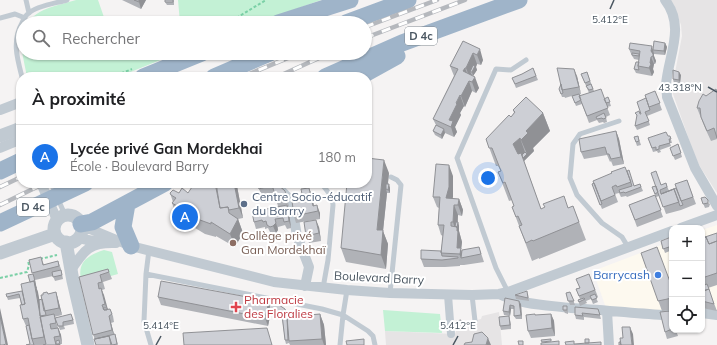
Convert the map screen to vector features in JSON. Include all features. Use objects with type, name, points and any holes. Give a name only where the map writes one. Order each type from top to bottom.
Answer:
[{"type":"highway","points":[[300,16],[350,0]]},
{"type":"highway","points":[[365,16],[408,0]]},
{"type":"highway","name":"D 4c","points":[[372,56],[402,43],[519,0]]},
{"type":"highway","points":[[368,72],[408,50],[528,0]]},
{"type":"highway","points":[[155,72],[185,60]]},
{"type":"highway","points":[[226,72],[254,60]]},
{"type":"highway","name":"D 4c","points":[[336,72],[364,60]]},
{"type":"highway","points":[[0,171],[16,163]]},
{"type":"highway","name":"D 4c","points":[[0,222],[56,188]]},
{"type":"highway","points":[[80,230],[156,188]]},
{"type":"highway","points":[[127,204],[123,227],[128,245]]},
{"type":"street","points":[[665,0],[675,20],[675,43],[666,85],[667,97],[695,168],[717,206]]},
{"type":"street","points":[[0,110],[16,104]]},
{"type":"street","points":[[0,136],[16,130]]},
{"type":"street","points":[[0,148],[16,141]]},
{"type":"street","points":[[44,188],[61,218]]},
{"type":"street","points":[[279,188],[291,201],[297,236],[309,267],[305,286]]},
{"type":"street","points":[[689,225],[717,215]]},
{"type":"street","points":[[61,218],[74,217],[80,230],[103,242],[128,245]]},
{"type":"street","points":[[61,218],[54,229],[55,234],[67,248],[72,270],[72,281],[88,345]]},
{"type":"street","name":"Boulevard Barry","points":[[80,230],[90,229],[128,245],[258,279],[346,290],[448,295],[504,293],[669,232]]},
{"type":"street","points":[[67,248],[75,241],[80,230]]},
{"type":"street","points":[[0,253],[55,234]]},
{"type":"street","points":[[72,270],[88,249],[103,242]]},
{"type":"street","points":[[504,293],[512,300],[536,304],[607,311],[669,314]]},
{"type":"street","points":[[448,295],[451,334]]},
{"type":"street","points":[[607,311],[609,345]]},
{"type":"street","points":[[705,314],[717,316]]},
{"type":"lane","points":[[26,0],[29,13]]},
{"type":"lane","points":[[27,16],[29,13],[67,0]]},
{"type":"lane","points":[[0,18],[15,14],[20,16]]},
{"type":"lane","points":[[16,37],[16,49]]},
{"type":"lane","points":[[18,60],[21,72]]},
{"type":"lane","points":[[504,293],[457,158],[496,69],[511,70],[526,60]]},
{"type":"lane","points":[[619,121],[580,134],[576,138],[573,144],[570,178],[578,195],[597,218],[622,237],[628,247]]},
{"type":"lane","points":[[390,293],[401,185],[397,180],[391,178]]},
{"type":"lane","points":[[58,188],[61,218]]},
{"type":"lane","points":[[323,288],[328,260],[333,205],[332,197],[325,188]]},
{"type":"lane","points":[[149,250],[146,274],[144,321],[151,345]]},
{"type":"lane","points":[[146,274],[322,309],[343,315],[368,331],[373,336],[375,345]]},
{"type":"lane","points":[[340,345],[346,290]]},
{"type":"lane","points":[[472,295],[475,321]]},
{"type":"path","points":[[240,16],[266,0]]},
{"type":"path","points":[[0,278],[27,272],[29,266],[28,261],[67,248]]},
{"type":"shaded area","points":[[670,0],[717,0],[717,193],[699,165],[673,94],[673,83],[682,36],[681,25],[674,5]]},
{"type":"shaded area","points":[[717,225],[717,311],[705,309],[705,229]]},
{"type":"shaded area","points":[[669,242],[669,310],[606,308],[593,271]]},
{"type":"shaded area","points":[[499,312],[502,345],[386,345],[385,331],[455,334],[458,325],[481,319],[482,316]]},
{"type":"green space","points":[[76,0],[98,0],[104,16],[34,16],[43,10]]},
{"type":"green space","points":[[178,0],[321,0],[276,16],[179,16]]},
{"type":"green space","points":[[24,60],[160,60],[130,72],[26,72]]},
{"type":"green space","points":[[104,250],[112,252],[118,274],[82,284],[80,271],[84,261],[92,255]]},
{"type":"green space","points":[[383,310],[440,314],[442,333],[385,331]]},
{"type":"building","points":[[165,0],[173,0],[173,2],[165,2]]},
{"type":"building","points":[[463,41],[480,49],[477,55],[473,53],[463,71],[475,77],[472,82],[469,81],[456,103],[457,104],[449,120],[453,121],[451,127],[433,119],[458,69],[450,66]]},
{"type":"building","points":[[654,41],[665,43],[664,51],[653,50]]},
{"type":"building","points":[[630,43],[652,46],[651,51],[653,56],[651,57],[651,64],[649,68],[638,66],[640,51],[629,49]]},
{"type":"building","points":[[632,53],[639,54],[639,56],[632,55]]},
{"type":"building","points":[[636,62],[639,62],[639,70],[634,69]]},
{"type":"building","points":[[473,65],[475,66],[472,72],[470,72]]},
{"type":"building","points":[[533,68],[536,76],[515,84],[512,78]]},
{"type":"building","points":[[557,68],[574,69],[579,87],[562,90]]},
{"type":"building","points":[[673,70],[679,72],[679,80],[673,79]]},
{"type":"building","points":[[587,72],[590,81],[585,83],[581,74]]},
{"type":"building","points":[[561,84],[563,93],[561,94],[559,89]]},
{"type":"building","points":[[591,84],[593,89],[589,90],[586,86]]},
{"type":"building","points":[[601,89],[608,108],[587,116],[579,96]]},
{"type":"building","points":[[716,89],[717,138],[714,128],[707,131],[701,117],[700,108],[697,108],[703,94],[706,96]]},
{"type":"building","points":[[655,91],[660,103],[649,107],[645,95]]},
{"type":"building","points":[[579,94],[581,100],[575,103],[572,96]]},
{"type":"building","points":[[526,97],[543,113],[526,131],[528,133],[521,140],[520,138],[513,144],[518,154],[521,153],[541,209],[545,207],[543,204],[564,196],[568,208],[573,206],[579,222],[526,243],[519,226],[522,225],[518,216],[516,217],[512,207],[514,206],[505,182],[503,183],[498,172],[501,171],[492,148],[489,148],[486,139],[509,115],[511,117],[515,112],[513,110]]},
{"type":"building","points":[[608,97],[610,102],[606,103],[604,99]]},
{"type":"building","points":[[646,98],[650,110],[645,112],[649,121],[635,126],[637,115],[635,113],[639,111],[641,114],[637,102]]},
{"type":"building","points":[[604,113],[606,118],[597,119],[596,117]]},
{"type":"building","points":[[436,125],[444,129],[441,135],[433,131]]},
{"type":"building","points":[[616,131],[621,157],[611,159],[609,154],[607,154],[605,147],[581,152],[579,139]]},
{"type":"building","points":[[666,132],[668,136],[670,136],[670,143],[659,146],[659,149],[656,150],[656,147],[652,148],[648,138]]},
{"type":"building","points":[[638,136],[639,141],[636,142],[634,137]]},
{"type":"building","points":[[678,144],[681,153],[673,156],[670,148]]},
{"type":"building","points":[[525,152],[527,154],[523,158],[522,155]]},
{"type":"building","points":[[372,159],[384,160],[377,230],[383,230],[381,255],[341,248],[347,188],[372,188]]},
{"type":"building","points":[[436,164],[449,165],[449,187],[446,198],[459,199],[458,205],[454,205],[453,222],[451,222],[451,226],[457,227],[457,248],[461,248],[460,254],[441,253],[444,225],[438,225],[440,197],[433,197]]},
{"type":"building","points":[[625,167],[631,182],[617,187],[616,185],[612,187],[615,195],[601,201],[593,181]]},
{"type":"building","points":[[629,170],[634,186],[640,184],[641,187],[625,193],[620,193],[619,190],[632,186],[627,171]]},
{"type":"building","points":[[656,171],[661,185],[666,183],[667,187],[660,190],[661,194],[674,189],[679,202],[663,207],[651,173]]},
{"type":"building","points":[[687,180],[693,197],[681,201],[675,184]]},
{"type":"building","points":[[594,183],[602,204],[600,205],[592,184]]},
{"type":"building","points":[[386,184],[389,184],[388,190],[386,189]]},
{"type":"building","points":[[656,186],[658,192],[655,194],[652,187]]},
{"type":"building","points":[[182,188],[188,193],[191,188],[216,188],[220,208],[228,207],[229,213],[238,219],[230,234],[211,222],[211,224],[200,220],[172,203],[176,198],[170,193],[173,190],[179,193]]},
{"type":"building","points":[[217,188],[235,188],[239,208],[229,210],[228,207],[220,208]]},
{"type":"building","points":[[273,188],[282,188],[285,191],[287,199],[277,201]]},
{"type":"building","points":[[309,188],[313,206],[317,205],[318,211],[294,216],[292,201],[303,199],[301,189]]},
{"type":"building","points":[[676,188],[683,205],[680,206],[674,189],[661,194]]},
{"type":"building","points":[[655,195],[661,210],[635,220],[629,205]]},
{"type":"building","points":[[705,197],[708,200],[708,203],[703,204],[701,198]]},
{"type":"building","points":[[287,205],[289,221],[284,222],[283,218],[275,219],[276,223],[270,227],[267,225],[266,221],[263,222],[262,220],[254,222],[252,212]]},
{"type":"building","points":[[316,220],[319,233],[306,236],[304,222]]},
{"type":"building","points":[[717,233],[717,241],[709,244],[705,237]]},
{"type":"building","points":[[669,238],[669,247],[663,249],[661,241]]},
{"type":"building","points":[[705,238],[709,244],[717,241],[717,273],[705,277],[705,261]]},
{"type":"building","points":[[479,247],[481,254],[461,258],[462,250]]},
{"type":"building","name":"Barrycash","points":[[657,247],[669,279],[669,299],[658,301],[641,253]]},
{"type":"building","points":[[421,250],[441,251],[442,256],[458,258],[442,260],[421,259]]},
{"type":"building","points":[[41,257],[43,265],[58,261],[59,266],[32,273],[29,260]]},
{"type":"building","points":[[108,269],[109,272],[100,275],[102,282],[98,283],[99,289],[101,288],[105,304],[102,305],[104,310],[110,309],[112,314],[109,316],[112,330],[93,335],[79,277]]},
{"type":"building","points":[[61,270],[62,275],[53,277],[52,272]]},
{"type":"building","points":[[33,274],[36,288],[34,281],[30,282],[28,275]]},
{"type":"building","points":[[589,274],[595,290],[579,296],[576,289],[580,288],[576,279]]},
{"type":"building","points":[[34,281],[44,337],[32,339],[28,318],[23,319],[20,305],[25,304],[21,284]]},
{"type":"building","points":[[161,281],[269,301],[265,318],[158,297]]},
{"type":"building","points":[[707,284],[709,289],[705,291],[705,285]]},
{"type":"building","points":[[709,289],[714,304],[705,302],[705,290]]},
{"type":"building","points":[[22,291],[25,304],[22,305],[19,294],[7,297],[6,294]]},
{"type":"building","points":[[527,291],[528,298],[515,295]]},
{"type":"building","points":[[47,292],[48,294],[56,292],[59,308],[44,311],[41,295]]},
{"type":"building","points":[[570,292],[574,301],[568,301],[566,293]]},
{"type":"building","points":[[595,294],[597,298],[592,300],[590,296]]},
{"type":"building","points":[[505,298],[519,301],[521,315],[514,316],[514,306],[510,305],[509,312],[503,311]]},
{"type":"building","points":[[42,299],[46,315],[40,316],[39,300]]},
{"type":"building","points":[[585,299],[579,302],[578,300]]},
{"type":"building","points":[[269,303],[279,305],[285,309],[288,317],[288,340],[285,340],[282,315],[269,308]]},
{"type":"building","points":[[563,306],[567,306],[567,310],[563,310]]},
{"type":"building","points":[[575,307],[598,309],[600,315],[582,313],[583,316],[575,315]]},
{"type":"building","points":[[669,311],[669,330],[665,332],[660,312]]},
{"type":"building","points":[[54,314],[56,323],[50,324],[51,329],[58,328],[60,336],[54,337],[56,345],[43,345],[46,344],[40,317]]},
{"type":"building","points":[[71,314],[73,320],[63,322],[63,326],[58,326],[55,318]]},
{"type":"building","points":[[320,314],[322,339],[289,341],[287,317]]},
{"type":"building","points":[[551,314],[552,328],[528,331],[526,315]]},
{"type":"building","points":[[0,316],[6,344],[3,345],[0,345]]},
{"type":"building","points":[[509,316],[510,325],[500,326],[499,317]]},
{"type":"building","points":[[461,320],[461,322],[456,324],[456,321]]},
{"type":"building","points":[[29,325],[34,345],[26,345],[30,344],[26,326]]},
{"type":"building","points":[[622,327],[630,327],[632,345],[621,345],[620,338],[623,338]]},
{"type":"building","points":[[267,328],[272,345],[184,345],[183,333]]},
{"type":"building","points":[[482,332],[488,338],[486,345],[464,345],[465,343],[472,342],[474,334]]},
{"type":"building","points":[[115,334],[117,344],[112,345],[109,336],[95,339]]},
{"type":"building","points":[[109,336],[111,345],[96,345],[94,339]]},
{"type":"building","points":[[364,339],[364,345],[347,345],[346,341]]},
{"type":"building","points":[[551,339],[551,341],[542,342],[541,340]]},
{"type":"building","points":[[585,339],[589,339],[589,343],[585,343]]},
{"type":"building","points":[[59,340],[60,345],[56,344],[56,341]]},
{"type":"building","points":[[518,341],[523,341],[523,345],[519,345]]},
{"type":"building","points":[[559,341],[559,345],[541,345],[541,343]]},
{"type":"building","points":[[574,341],[574,344],[601,342],[601,345],[566,345],[565,342]]},
{"type":"railway","points":[[372,24],[437,0]]},
{"type":"railway","points":[[372,35],[465,0]]},
{"type":"railway","points":[[254,72],[283,60]]},
{"type":"railway","points":[[288,72],[315,60]]},
{"type":"railway","points":[[0,187],[16,179]]},
{"type":"railway","points":[[0,205],[35,188]]},
{"type":"place","name":"Centre Socio-éducatif du Barrry","points":[[244,204]]},
{"type":"place","name":"Lycée privé Gan Mordekhai","points":[[185,217]]},
{"type":"place","name":"Collège privé Gan Mordekhaï","points":[[233,243]]},
{"type":"place","name":"Barrycash","points":[[658,275]]},
{"type":"place","name":"Pharmacie des Floralies","points":[[236,307]]}]
